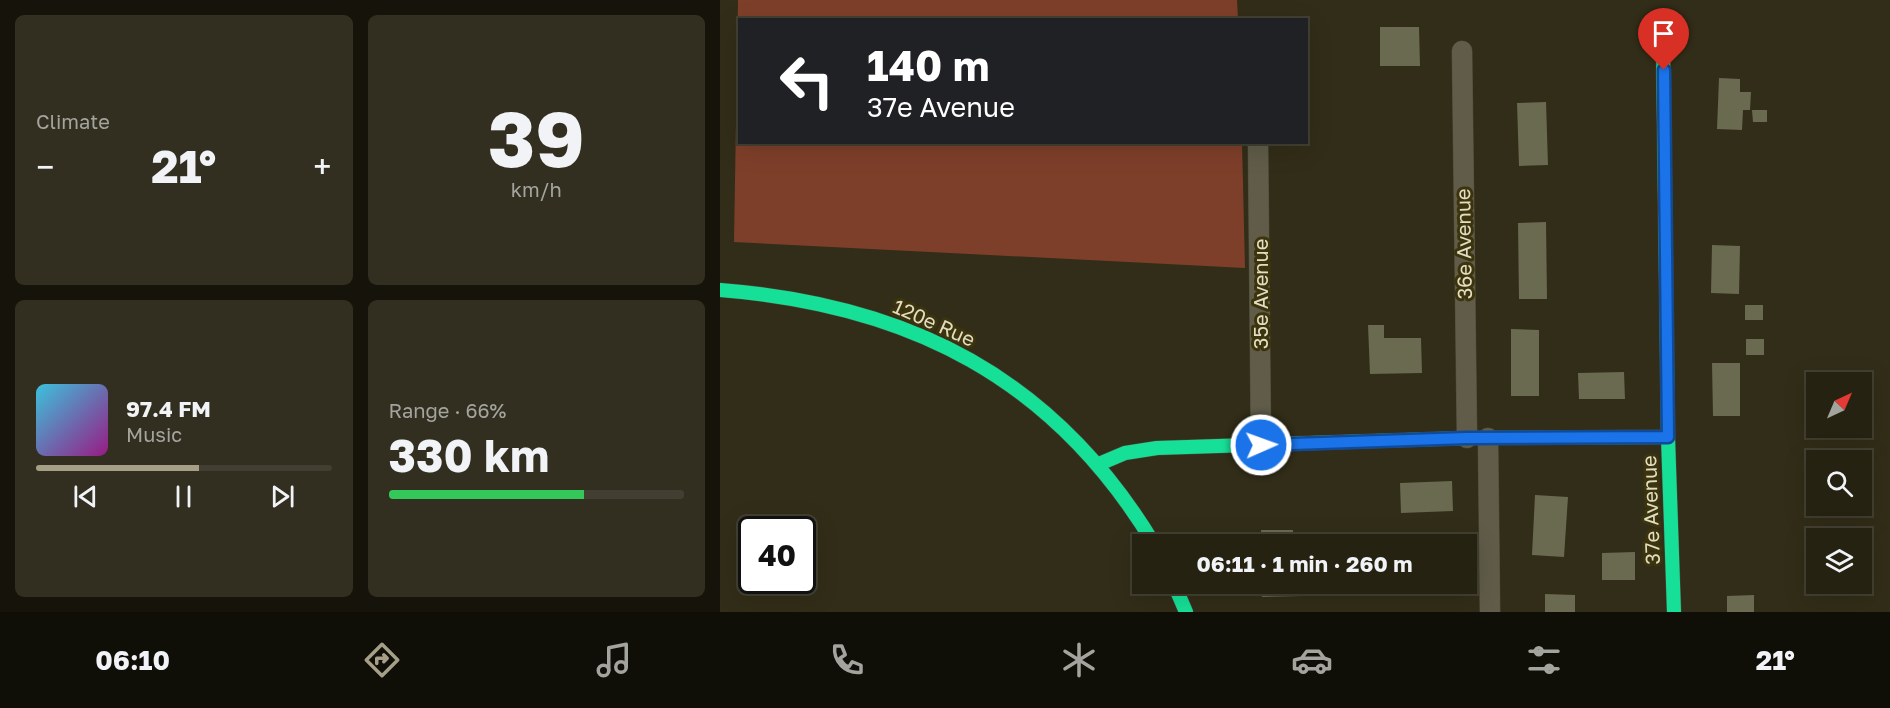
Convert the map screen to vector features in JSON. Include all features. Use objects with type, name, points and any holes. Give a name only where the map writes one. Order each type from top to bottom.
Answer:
[{"type":"street","name":"37e Avenue","points":[[1663,47],[1668,437],[1674,612]]},
{"type":"street","name":"36e Avenue","points":[[1462,51],[1467,438]]},
{"type":"street","name":"35e Avenue","points":[[1258,144],[1261,445]]},
{"type":"street","name":"120e Rue","points":[[720,290],[763,293],[827,305],[894,324],[953,349],[1007,383],[1058,425],[1099,464]]},
{"type":"street","points":[[1148,534],[1099,464],[1125,453],[1157,448],[1467,438],[1668,437]]},
{"type":"street","points":[[1488,438],[1490,612]]},
{"type":"street","points":[[1178,594],[1186,612]]},
{"type":"shaded area","points":[[738,0],[1237,0],[1238,18],[738,18],[738,144],[1242,144],[1245,268],[734,242]]},
{"type":"building","points":[[1380,27],[1419,27],[1420,66],[1380,66]]},
{"type":"building","points":[[1719,78],[1740,79],[1740,92],[1751,92],[1750,110],[1743,110],[1742,130],[1717,129]]},
{"type":"building","points":[[1546,102],[1548,165],[1519,166],[1517,103]]},
{"type":"building","points":[[1752,110],[1767,110],[1767,122],[1753,122]]},
{"type":"building","points":[[1546,222],[1547,299],[1519,299],[1518,223]]},
{"type":"building","points":[[1712,245],[1740,246],[1739,294],[1711,293]]},
{"type":"building","points":[[1745,305],[1763,305],[1763,320],[1745,320]]},
{"type":"building","points":[[1368,325],[1384,325],[1384,338],[1421,338],[1422,373],[1370,374]]},
{"type":"building","points":[[1511,329],[1539,330],[1539,396],[1511,396]]},
{"type":"building","points":[[1746,339],[1764,339],[1764,355],[1746,355]]},
{"type":"building","points":[[1712,363],[1740,363],[1740,416],[1713,416]]},
{"type":"building","points":[[1624,372],[1625,399],[1579,399],[1578,373]]},
{"type":"building","points":[[1452,481],[1453,511],[1401,513],[1400,483]]},
{"type":"building","points":[[1535,495],[1568,497],[1564,557],[1532,555]]},
{"type":"building","points":[[1261,530],[1293,530],[1293,534],[1261,534]]},
{"type":"building","points":[[1635,552],[1635,580],[1602,580],[1602,553]]},
{"type":"building","points":[[1262,594],[1302,594],[1302,596],[1262,597]]},
{"type":"building","points":[[1545,594],[1575,595],[1575,612],[1545,612]]},
{"type":"building","points":[[1754,595],[1754,612],[1727,612],[1727,596]]},
{"type":"traffic: fast","points":[[1663,47],[1668,437],[1674,612]]},
{"type":"traffic: fast","points":[[720,290],[789,298],[854,313],[914,333],[971,360],[1023,395],[1071,436],[1114,486],[1147,534]]},
{"type":"traffic: fast","points":[[1099,464],[1125,453],[1157,448],[1467,438],[1668,437]]},
{"type":"traffic: fast","points":[[1178,594],[1186,612]]},
{"type":"route","points":[[1261,445],[1467,438],[1668,437],[1664,70]]}]
